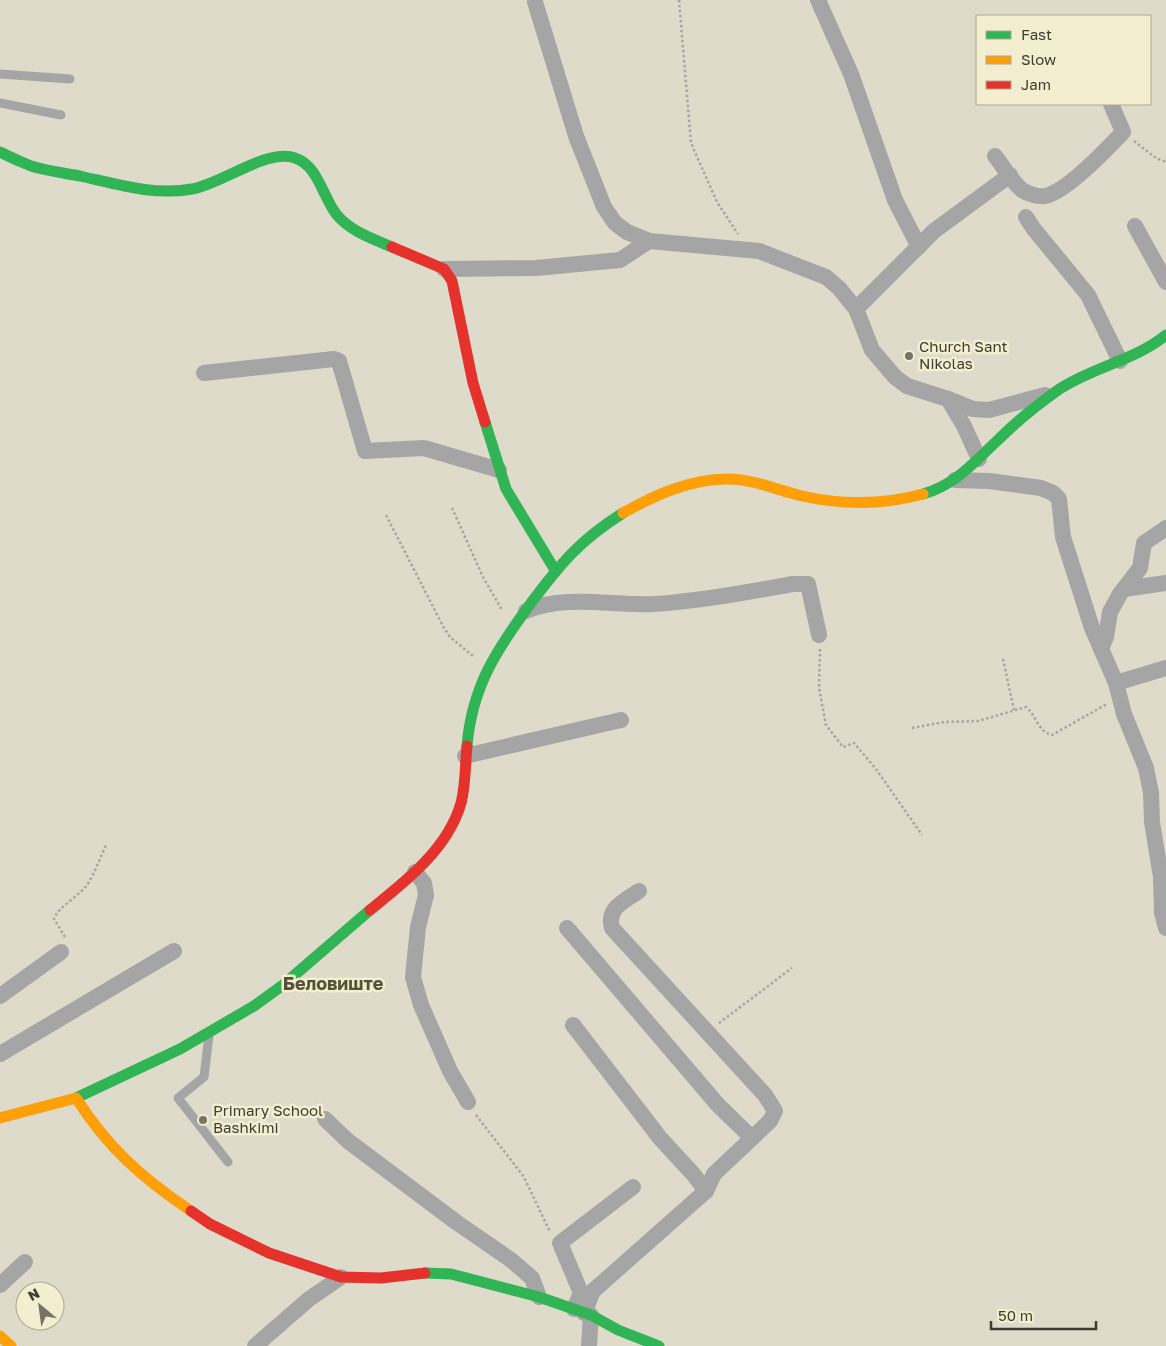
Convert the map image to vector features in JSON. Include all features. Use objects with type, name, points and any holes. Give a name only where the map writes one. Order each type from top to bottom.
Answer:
[{"type":"street","points":[[818,0],[851,74],[894,200],[919,246]]},
{"type":"street","points":[[534,2],[576,136],[604,207],[615,222],[627,232],[649,241],[759,251],[826,277],[840,288],[856,309],[872,350],[895,377],[906,386],[973,409],[989,410],[1055,392]]},
{"type":"street","points":[[995,156],[1022,190],[1033,195],[1045,196],[1068,183],[1103,154],[1123,132],[1111,105]]},
{"type":"street","points":[[0,152],[32,166],[158,191],[193,189],[221,180],[270,158],[284,156],[297,158],[314,173],[329,205],[338,217],[362,234],[444,269],[536,268],[620,260],[649,241]]},
{"type":"street","points":[[856,309],[919,246],[959,210],[1010,175]]},
{"type":"street","points":[[1026,217],[1088,295],[1120,361]]},
{"type":"street","points":[[1135,226],[1166,282]]},
{"type":"street","points":[[444,269],[452,280],[473,383],[506,489],[555,570]]},
{"type":"street","points":[[0,1118],[76,1098],[159,1059],[208,1032],[279,989],[415,872],[441,840],[456,816],[475,697],[494,652],[555,570],[580,543],[629,509],[654,496],[723,478],[737,479],[803,496],[864,502],[919,496],[955,480],[979,460],[989,448],[1055,392],[1090,370],[1144,351],[1166,335]]},
{"type":"street","points":[[204,374],[339,361],[365,451],[424,448],[500,470]]},
{"type":"street","points":[[948,400],[964,426],[979,460]]},
{"type":"street","points":[[955,480],[989,481],[1041,488],[1053,493],[1059,499],[1063,537],[1146,768],[1151,793],[1152,822],[1161,877],[1162,913],[1166,928]]},
{"type":"street","points":[[1102,649],[1110,612],[1140,568],[1144,543],[1166,528]]},
{"type":"street","points":[[1124,589],[1166,583]]},
{"type":"street","points":[[525,611],[541,604],[586,602],[655,604],[793,584],[808,584],[819,635]]},
{"type":"street","points":[[1117,688],[1166,668]]},
{"type":"street","points":[[465,756],[621,720]]},
{"type":"street","points":[[415,872],[424,883],[426,895],[418,928],[414,978],[428,1021],[450,1071],[468,1102]]},
{"type":"street","points":[[583,1312],[593,1291],[706,1191],[714,1174],[770,1121],[776,1111],[765,1095],[612,928],[609,919],[612,911],[639,891]]},
{"type":"street","points":[[567,928],[718,1105],[752,1138]]},
{"type":"street","points":[[0,1054],[174,951]]},
{"type":"street","points":[[0,996],[61,952]]},
{"type":"street","points":[[574,1025],[660,1138],[706,1191]]},
{"type":"street","points":[[76,1098],[95,1128],[108,1143],[156,1187],[210,1224],[268,1254],[341,1277],[381,1278],[415,1274],[451,1274],[539,1297],[583,1312],[618,1330],[659,1346]]},
{"type":"street","points":[[325,1119],[348,1141],[456,1222],[511,1260],[532,1278],[539,1297]]},
{"type":"street","points":[[589,1346],[580,1292],[560,1243],[634,1187]]},
{"type":"street","points":[[0,1285],[24,1262]]},
{"type":"street","points":[[255,1346],[309,1299],[341,1277]]},
{"type":"street","points":[[0,1336],[12,1346]]},
{"type":"lane","points":[[0,74],[70,79]]},
{"type":"lane","points":[[0,103],[61,115]]},
{"type":"lane","points":[[208,1032],[210,1040],[204,1077],[178,1098],[228,1162]]},
{"type":"path","points":[[679,0],[691,143],[718,202],[750,250]]},
{"type":"path","points":[[1123,132],[1143,149],[1166,162]]},
{"type":"path","points":[[452,508],[483,577],[512,627]]},
{"type":"path","points":[[386,515],[444,628],[450,637],[487,667]]},
{"type":"path","points":[[819,635],[819,688],[826,725],[843,747],[854,743],[876,769],[922,835]]},
{"type":"path","points":[[1003,659],[1014,710]]},
{"type":"path","points":[[912,728],[944,722],[978,721],[1026,707],[1040,729],[1052,735],[1102,708],[1117,688]]},
{"type":"path","points":[[61,952],[68,942],[54,919],[56,914],[72,901],[86,885],[106,845]]},
{"type":"path","points":[[707,1033],[736,1008],[792,968]]},
{"type":"path","points":[[468,1102],[477,1117],[524,1177],[553,1241]]},
{"type":"traffic: fast","points":[[0,152],[31,166],[43,169],[135,188],[164,191],[178,191],[204,186],[271,158],[284,156],[295,158],[309,167],[315,175],[332,208],[342,221],[362,234],[392,247]]},
{"type":"traffic: fast","points":[[923,494],[935,490],[955,478],[1035,407],[1058,390],[1085,375],[1127,358],[1154,344],[1166,335]]},
{"type":"traffic: fast","points":[[485,422],[506,489],[555,570]]},
{"type":"traffic: fast","points":[[467,746],[474,705],[480,687],[507,636],[572,553],[595,533],[623,513]]},
{"type":"traffic: fast","points":[[76,1098],[180,1049],[254,1006],[283,985],[370,910]]},
{"type":"traffic: fast","points":[[425,1273],[451,1274],[539,1297],[591,1315],[618,1330],[659,1346]]},
{"type":"traffic: slow","points":[[623,513],[673,489],[700,482],[727,479],[737,479],[802,496],[832,501],[878,502],[923,494]]},
{"type":"traffic: slow","points":[[0,1118],[76,1098],[88,1116],[127,1161],[191,1211]]},
{"type":"traffic: slow","points":[[0,1336],[11,1346]]},
{"type":"traffic: jam","points":[[392,247],[444,269],[452,281],[473,383],[485,422]]},
{"type":"traffic: jam","points":[[370,910],[424,863],[436,850],[455,820],[463,796],[467,746]]},
{"type":"traffic: jam","points":[[191,1211],[210,1224],[269,1253],[341,1277],[381,1278],[425,1273]]},
{"type":"place","name":"Church Sant Nikolas","points":[[909,356]]},
{"type":"place","name":"Primary School Bashkimi","points":[[203,1120]]},
{"type":"district","name":"Беловиште","points":[[333,984]]}]
